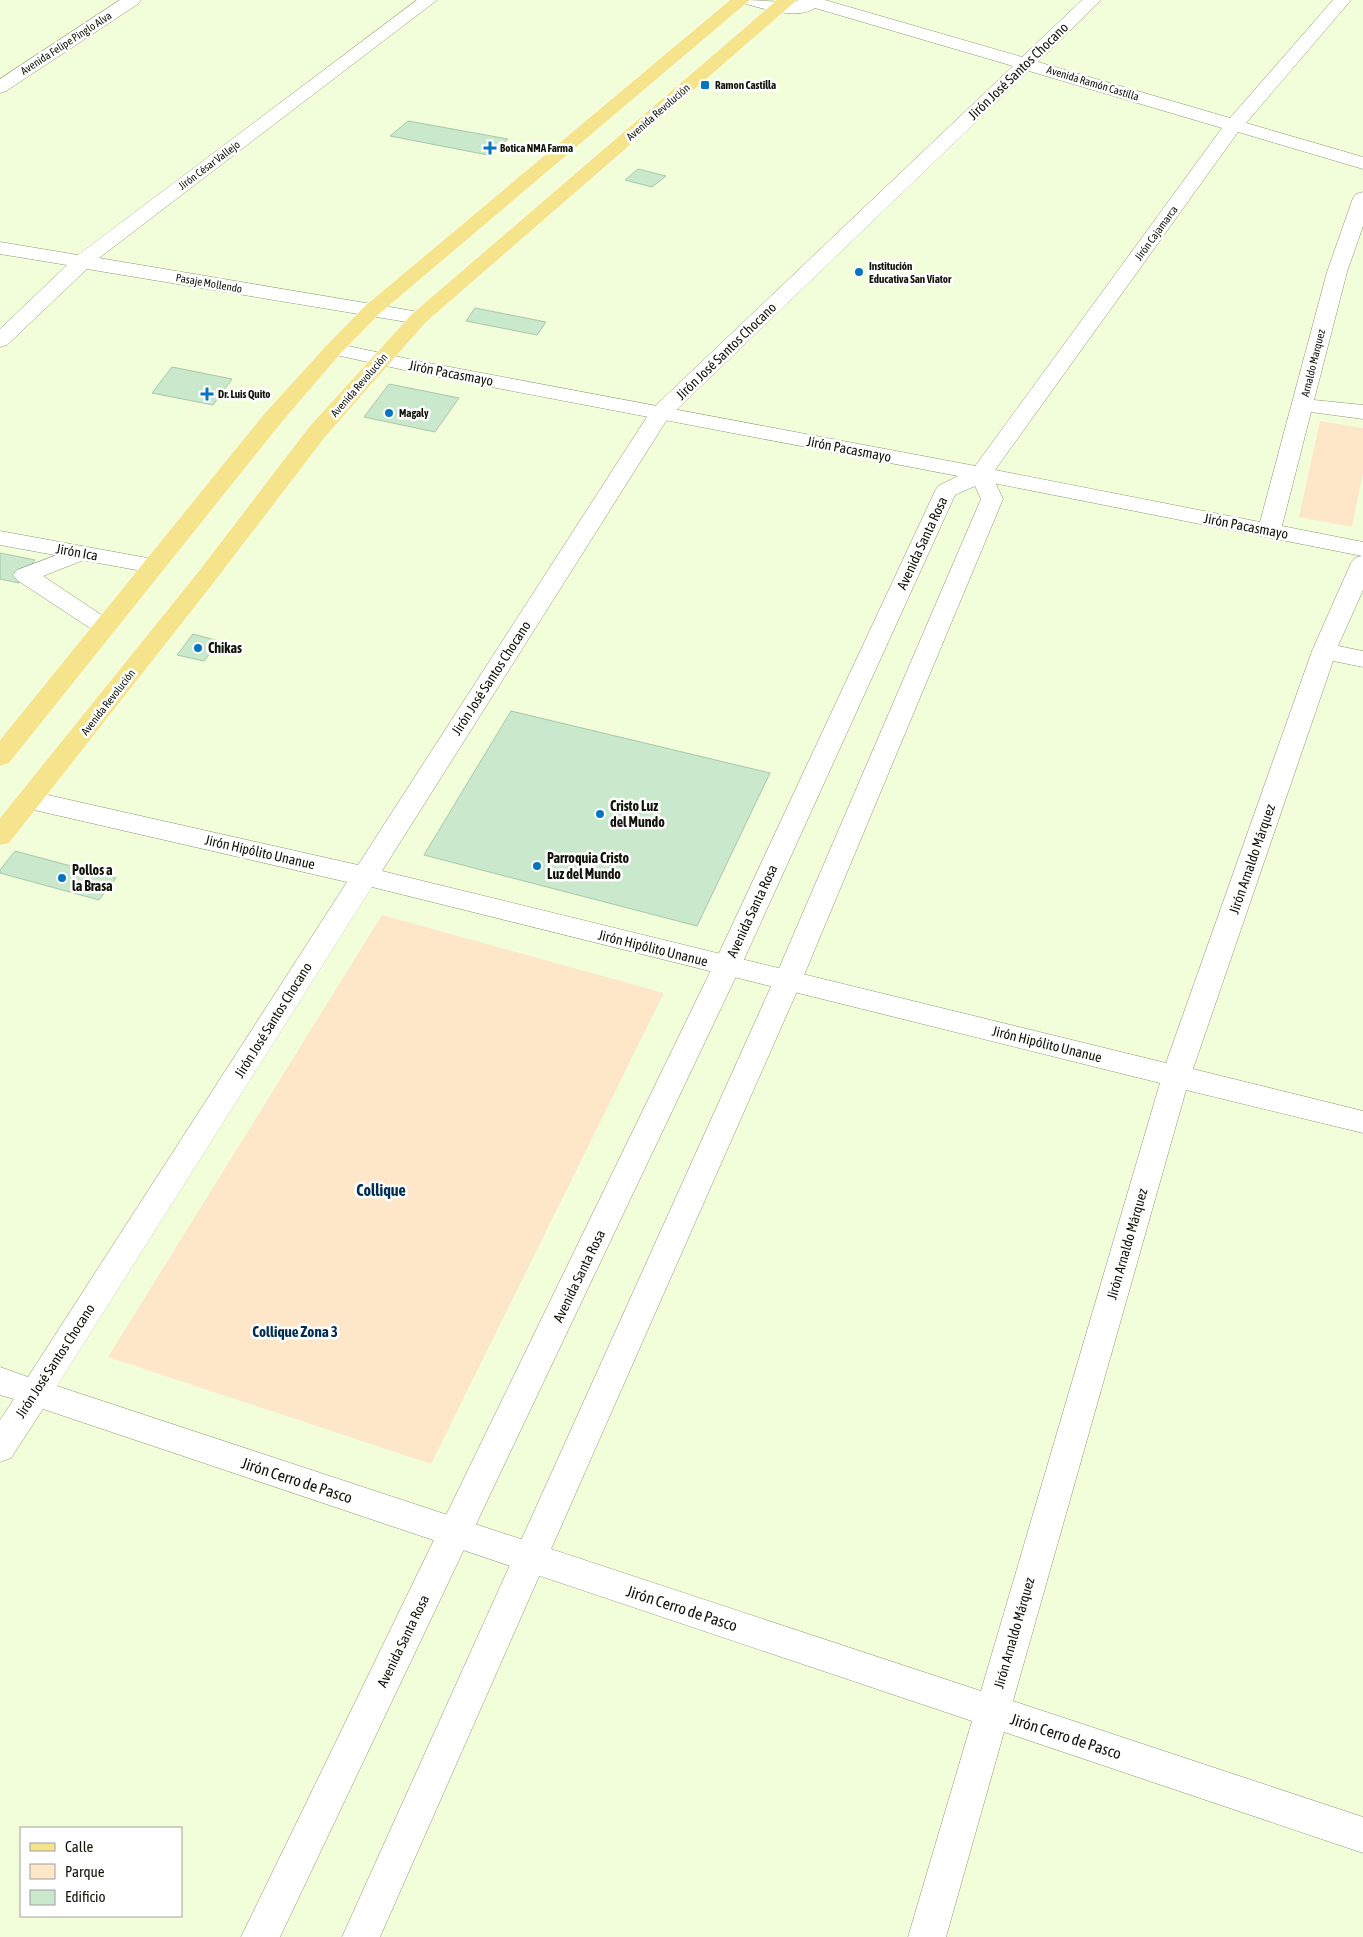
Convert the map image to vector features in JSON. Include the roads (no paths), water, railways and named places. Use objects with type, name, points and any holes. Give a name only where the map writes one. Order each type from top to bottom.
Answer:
[{"type":"main road","points":[[0,757],[274,418],[334,349],[372,310],[740,0]]},
{"type":"main road","name":"Avenida Revolución","points":[[0,836],[207,576],[317,432],[419,318],[784,4]]},
{"type":"street","name":"Avenida Felipe Pinglo Alva","points":[[0,87],[132,0]]},
{"type":"street","name":"Jirón César Vallejo","points":[[0,341],[84,261],[428,0]]},
{"type":"street","name":"Avenida Ramón Castilla","points":[[752,0],[784,4],[814,3],[1026,63],[1233,126],[1363,163]]},
{"type":"street","name":"Jirón José Santos Chocano","points":[[0,1448],[660,414],[1092,0]]},
{"type":"street","name":"Jirón Cajamarca","points":[[980,474],[1233,126],[1342,0]]},
{"type":"street","name":"Arnaldo Marquez","points":[[1269,531],[1337,272],[1363,198]]},
{"type":"street","name":"Pasaje Mollendo","points":[[0,248],[419,318]]},
{"type":"street","name":"Jirón Pacasmayo","points":[[334,349],[418,367],[980,474],[1363,550]]},
{"type":"street","points":[[1302,405],[1363,412]]},
{"type":"street","name":"Avenida Santa Rosa","points":[[260,1937],[456,1533],[727,966],[946,491],[980,474]]},
{"type":"street","points":[[361,1937],[788,980],[992,499],[980,474]]},
{"type":"street","name":"Jirón Ica","points":[[0,538],[153,566]]},
{"type":"street","points":[[80,553],[25,575],[104,627]]},
{"type":"street","name":"Jirón Arnaldo Márquez","points":[[927,1937],[1176,1076],[1324,651],[1363,563]]},
{"type":"street","points":[[1324,651],[1363,659]]},
{"type":"street","name":"Jirón Hipólito Unanue","points":[[30,800],[364,876],[1363,1122]]},
{"type":"street","name":"Jirón Cerro de Pasco","points":[[0,1382],[35,1392],[1363,1835]]},
{"type":"place","name":"Ramon Castilla","points":[[705,85]]},
{"type":"place","name":"Botica NMA Farma","points":[[490,148]]},
{"type":"place","name":"Institución Educativa San Viator","points":[[859,272]]},
{"type":"place","name":"Dr. Luis Quito","points":[[207,394]]},
{"type":"place","name":"Magaly","points":[[389,413]]},
{"type":"place","name":"Chikas","points":[[198,648]]},
{"type":"place","name":"Cristo Luz del Mundo","points":[[600,814]]},
{"type":"place","name":"Parroquia Cristo Luz del Mundo","points":[[537,866]]},
{"type":"place","name":"Pollos a la Brasa","points":[[62,878]]},
{"type":"district","name":"Collique","points":[[381,1190]]},
{"type":"district","name":"Collique Zona 3","points":[[295,1331]]}]
